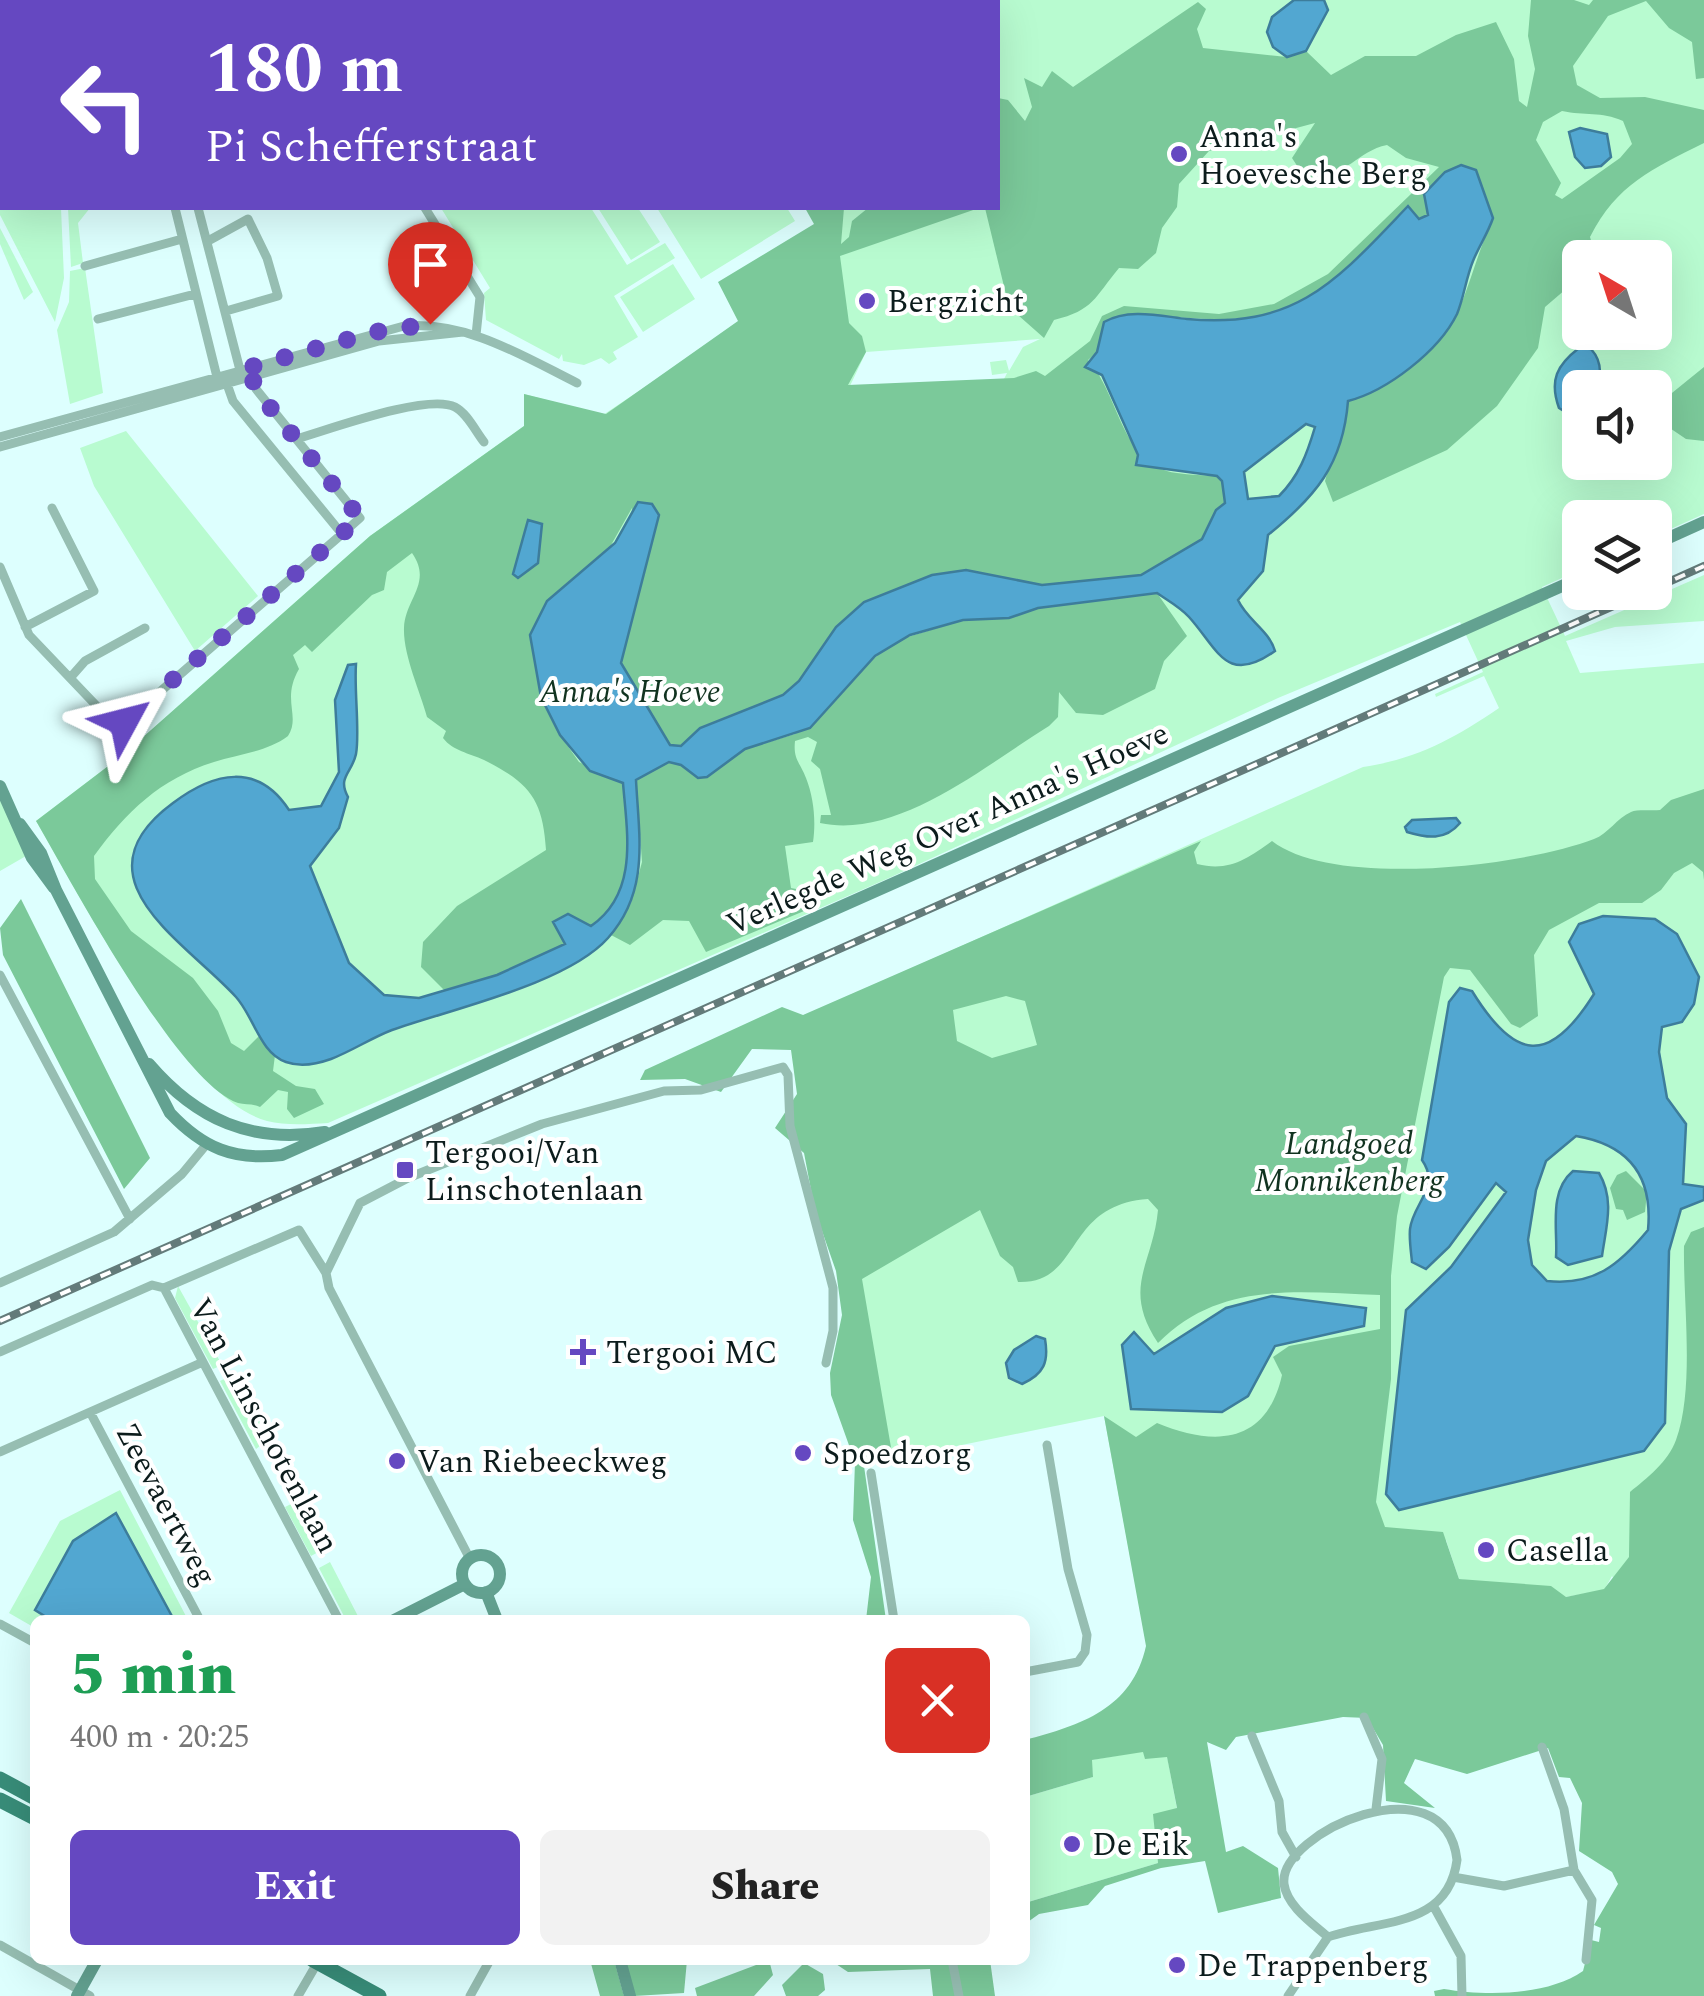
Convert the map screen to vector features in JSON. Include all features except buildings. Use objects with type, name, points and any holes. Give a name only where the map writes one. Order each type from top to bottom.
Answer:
[{"type":"main road","points":[[1672,536],[1704,522]]},
{"type":"main road","name":"Verlegde Weg Over Anna's Hoeve","points":[[0,786],[32,858],[56,890],[142,1056],[157,1093],[188,1132],[206,1145],[251,1159],[282,1155],[1562,586]]},
{"type":"main road","name":"Verlegde Weg Over Anna's Hoeve","points":[[142,1056],[180,1098],[200,1113],[236,1128],[280,1137],[337,1130]]},
{"type":"main road","points":[[188,1132],[188,1120],[200,1113]]},
{"type":"main road","points":[[224,1152],[239,1142],[236,1128]]},
{"type":"main road","points":[[484,1556],[498,1566],[498,1581],[486,1592],[474,1592],[464,1584],[462,1570],[470,1559],[484,1556]]},
{"type":"main road","points":[[404,1615],[464,1584]]},
{"type":"main road","points":[[486,1592],[495,1615]]},
{"type":"main road","points":[[0,1779],[30,1795]]},
{"type":"main road","points":[[0,1800],[30,1815]]},
{"type":"main road","points":[[82,1994],[95,1965]]},
{"type":"main road","points":[[323,1965],[379,1996]]},
{"type":"main road","points":[[621,1965],[630,1996]]},
{"type":"street","points":[[175,210],[217,377],[228,384],[233,401],[342,534]]},
{"type":"street","points":[[0,567],[25,626],[111,721],[124,722],[360,518],[256,390],[252,377],[240,370],[199,210]]},
{"type":"street","points":[[426,210],[480,297],[476,335]]},
{"type":"street","points":[[208,241],[230,233],[248,219],[267,258],[278,296],[226,311]]},
{"type":"street","points":[[85,266],[182,239]]},
{"type":"street","points":[[98,319],[195,294]]},
{"type":"street","points":[[0,437],[404,326],[451,326],[577,383]]},
{"type":"street","points":[[0,447],[379,341],[463,332]]},
{"type":"street","points":[[296,439],[418,406],[445,404],[458,409],[484,442]]},
{"type":"street","points":[[25,626],[94,590],[52,508]]},
{"type":"street","points":[[70,678],[84,661],[145,628]]},
{"type":"street","points":[[0,975],[130,1219]]},
{"type":"street","points":[[326,1273],[360,1202],[408,1178],[542,1124],[664,1090],[701,1090],[782,1067],[788,1074],[790,1126],[833,1288],[834,1331],[826,1363]]},
{"type":"street","points":[[0,1283],[114,1232],[182,1174],[206,1145]]},
{"type":"street","name":"Van Linschotenlaan","points":[[336,1615],[164,1288],[293,1230],[299,1230],[326,1273],[329,1288],[470,1559]]},
{"type":"street","points":[[0,1352],[152,1285],[164,1288]]},
{"type":"street","points":[[0,1452],[202,1362]]},
{"type":"street","name":"Zeevaertweg","points":[[90,1412],[197,1615]]},
{"type":"street","points":[[1030,1671],[1078,1662],[1085,1652],[1087,1635],[1068,1569],[1046,1445]]},
{"type":"street","points":[[870,1474],[893,1615]]},
{"type":"street","points":[[0,1624],[30,1640]]},
{"type":"street","points":[[1364,1718],[1382,1759],[1376,1809]]},
{"type":"street","points":[[1252,1736],[1278,1801],[1286,1844],[1296,1856]]},
{"type":"street","points":[[1542,1747],[1564,1808],[1574,1870],[1592,1900],[1586,1960]]},
{"type":"street","points":[[1288,1996],[1328,1937],[1371,1924],[1407,1920],[1434,1907],[1454,1877],[1456,1850],[1441,1825],[1418,1813],[1376,1809],[1346,1819],[1296,1856],[1284,1876],[1286,1891],[1328,1937]]},
{"type":"street","points":[[1454,1877],[1504,1886],[1574,1870]]},
{"type":"street","points":[[1434,1907],[1461,1956],[1462,1996]]},
{"type":"street","points":[[0,1945],[30,1961]]},
{"type":"street","points":[[37,1965],[82,1994]]},
{"type":"street","points":[[298,1996],[314,1965]]},
{"type":"street","points":[[470,1996],[487,1965]]},
{"type":"street","points":[[953,1965],[959,1996]]},
{"type":"green space","points":[[1000,0],[1704,0],[1704,514],[1672,528],[1672,500],[1562,500],[1562,578],[1542,587],[1565,636],[1624,610],[1672,610],[1672,589],[1704,575],[1704,621],[1615,627],[1566,641],[1580,673],[1704,663],[1704,1996],[1646,1627],[1162,1728],[1104,1416],[864,1465],[820,1009],[1363,767],[1418,753],[1467,729],[1499,708],[1484,676],[1436,697],[1435,694],[1483,672],[1460,622],[1278,698],[889,878],[328,1123],[267,1121],[235,1105],[202,1075],[137,991],[36,821],[124,754],[370,536],[524,426],[524,394],[603,415],[840,256],[817,210],[1000,210]],"holes":[[[1040,339],[1023,347],[1009,371],[1006,360],[990,362],[992,375],[1007,373],[1002,383],[849,388],[866,352]],[[1446,1540],[1459,1579],[1566,1597],[1604,1590],[1612,1576],[1622,1594],[1522,1610],[1466,1592],[1446,1556]]]},
{"type":"green space","points":[[1531,0],[1574,0],[1589,5],[1593,0],[1704,0],[1704,78],[1696,79],[1692,42],[1669,28],[1646,1],[1608,16],[1573,66],[1577,85],[1600,98],[1645,97],[1704,110],[1704,143],[1652,170],[1624,191],[1601,219],[1591,240],[1562,240],[1562,292],[1545,307],[1538,348],[1497,406],[1447,450],[1333,502],[1325,481],[1347,401],[1373,390],[1428,351],[1445,334],[1459,309],[1491,224],[1476,170],[1425,203],[1428,214],[1419,219],[1407,206],[1319,291],[1294,305],[1267,315],[1234,319],[1144,314],[1088,360],[1144,457],[1158,468],[1217,476],[1222,481],[1225,503],[1216,511],[1202,539],[1141,575],[1042,585],[947,572],[864,602],[836,627],[799,681],[783,695],[700,728],[681,746],[670,745],[621,663],[632,508],[606,554],[547,601],[560,735],[579,762],[623,783],[626,861],[617,897],[591,926],[575,919],[554,923],[566,943],[497,975],[444,990],[421,967],[423,942],[457,906],[546,850],[542,818],[523,785],[500,768],[452,746],[443,738],[446,731],[427,717],[404,639],[405,618],[419,582],[418,564],[412,553],[387,572],[384,590],[372,595],[312,652],[305,645],[293,655],[299,669],[292,690],[293,721],[288,736],[177,778],[132,811],[94,856],[95,879],[131,931],[193,978],[218,1011],[231,1043],[244,1051],[260,1035],[275,1055],[273,1071],[296,1086],[315,1089],[324,1104],[294,1118],[287,1109],[288,1092],[278,1090],[260,1107],[238,1103],[214,1088],[157,1021],[99,931],[36,821],[124,754],[370,536],[524,426],[524,394],[606,414],[738,321],[718,282],[814,224],[806,210],[844,210],[841,244],[849,237],[852,221],[866,210],[973,210],[840,256],[849,323],[862,336],[866,352],[848,385],[1014,378],[1036,371],[1045,376],[1090,341],[1102,316],[1124,306],[1219,314],[1274,304],[1328,274],[1439,167],[1406,158],[1387,145],[1342,169],[1305,178],[1292,158],[1315,123],[1209,151],[1179,184],[1177,207],[1162,228],[1156,253],[1138,269],[1119,268],[1086,307],[1054,320],[1044,338],[1009,307],[985,210],[1000,210],[1000,98],[1008,100],[1025,121],[1032,107],[1024,78],[1042,87],[1052,71],[1073,87],[1198,2],[1206,9],[1197,29],[1203,48],[1287,57],[1306,51],[1331,75],[1365,56],[1416,56],[1456,35],[1496,22],[1514,59],[1519,101],[1527,107],[1535,69],[1528,36]],"holes":[[[1562,111],[1623,121],[1632,144],[1620,158],[1562,199],[1555,195],[1561,183],[1536,140],[1543,122]]]},
{"type":"green space","points":[[0,210],[61,210],[64,278],[55,322]]},
{"type":"green space","points":[[68,210],[88,210],[78,223],[83,263],[71,267]]},
{"type":"green space","points":[[442,210],[592,210],[627,265],[665,243],[675,258],[614,296],[638,337],[613,352],[617,359],[609,364],[601,358],[584,365],[563,361],[562,354],[559,359],[486,320],[484,293],[490,288]]},
{"type":"green space","points":[[599,210],[639,210],[660,242],[631,260]]},
{"type":"green space","points":[[658,210],[788,210],[795,221],[701,279]]},
{"type":"green space","points":[[0,228],[33,292],[24,300],[0,244]]},
{"type":"green space","points":[[673,264],[695,299],[643,332],[620,297]]},
{"type":"green space","points":[[85,268],[103,393],[70,404],[57,330],[69,302],[70,271]]},
{"type":"green space","points":[[1704,367],[1704,441],[1686,439],[1672,430],[1672,393]]},
{"type":"green space","points":[[126,431],[258,596],[195,651],[94,486],[80,448]]},
{"type":"green space","points":[[1157,593],[1187,636],[1164,661],[1155,689],[1103,715],[1076,713],[1059,692],[1058,717],[1049,726],[970,778],[910,810],[850,825],[820,823],[821,815],[831,815],[820,769],[811,761],[817,742],[808,737],[795,741],[796,757],[811,794],[814,834],[813,842],[785,846],[791,888],[801,890],[809,909],[706,952],[689,921],[663,920],[630,945],[611,935],[631,903],[642,862],[636,780],[669,762],[682,765],[698,778],[745,749],[795,734],[828,708],[865,665],[898,640],[963,620],[1009,618],[1038,608]]},
{"type":"green space","name":"Landgoed Monnikenberg","points":[[1704,789],[1704,880],[1703,872],[1692,863],[1674,873],[1661,890],[1642,903],[1599,903],[1549,930],[1534,955],[1538,1016],[1520,1028],[1511,1024],[1470,970],[1450,968],[1444,977],[1397,1216],[1391,1276],[1391,1379],[1376,1502],[1385,1527],[1443,1532],[1459,1579],[1551,1586],[1566,1597],[1604,1589],[1629,1557],[1630,1492],[1672,1448],[1682,1419],[1687,1371],[1684,1246],[1691,1232],[1704,1227],[1704,1996],[1435,1996],[1434,1991],[1444,1989],[1478,1993],[1534,1990],[1583,1971],[1591,1940],[1599,1942],[1601,1928],[1594,1925],[1618,1884],[1612,1872],[1579,1851],[1582,1803],[1570,1778],[1559,1777],[1548,1748],[1467,1774],[1415,1759],[1404,1783],[1435,1808],[1386,1801],[1383,1745],[1367,1718],[1343,1717],[1236,1737],[1226,1750],[1207,1742],[1226,1852],[1243,1846],[1278,1868],[1281,1898],[1218,1913],[1205,1861],[1161,1868],[1105,1886],[1088,1905],[1039,1914],[1030,1920],[1030,1901],[1158,1863],[1153,1814],[1177,1808],[1167,1757],[1145,1759],[1143,1752],[1092,1760],[1093,1777],[1030,1796],[1030,1739],[1066,1728],[1101,1711],[1129,1685],[1146,1646],[1104,1416],[1136,1437],[1157,1423],[1217,1437],[1250,1427],[1264,1416],[1282,1375],[1273,1357],[1289,1346],[1380,1329],[1380,1295],[1292,1292],[1235,1299],[1182,1322],[1158,1343],[1147,1323],[1140,1291],[1158,1210],[1148,1199],[1121,1204],[1101,1215],[1054,1271],[1039,1279],[1018,1282],[1013,1267],[1000,1256],[980,1210],[862,1279],[893,1459],[864,1466],[885,1615],[867,1615],[871,1577],[853,1520],[855,1462],[831,1395],[830,1373],[842,1315],[836,1271],[815,1211],[804,1153],[775,1128],[797,1094],[791,1050],[752,1049],[721,1092],[685,1079],[640,1080],[645,1070],[782,1007],[803,1015],[1201,841],[1194,852],[1197,864],[1208,866],[1237,862],[1272,841],[1301,856],[1339,865],[1430,868],[1563,849],[1604,834],[1631,812],[1660,810],[1671,800]],"holes":[[[1006,996],[1025,1001],[1037,1045],[992,1058],[957,1041],[953,1010]]]},
{"type":"green space","points":[[0,798],[26,856],[0,871]]},
{"type":"green space","points":[[21,899],[150,1158],[124,1189],[3,955],[0,928]]},
{"type":"green space","points":[[1626,1171],[1647,1192],[1645,1212],[1627,1220],[1623,1210],[1616,1209],[1610,1188],[1617,1175]]},
{"type":"green space","points":[[178,1286],[222,1365],[213,1369],[175,1298]]},
{"type":"green space","points":[[234,1374],[269,1439],[256,1449],[220,1381]]},
{"type":"green space","points":[[120,1490],[185,1615],[171,1615],[116,1513],[72,1542],[35,1610],[43,1615],[30,1615],[30,1625],[9,1613],[60,1521]]},
{"type":"green space","points":[[297,1501],[322,1550],[311,1556],[285,1507]]},
{"type":"green space","points":[[330,1562],[357,1615],[343,1615],[319,1568]]},
{"type":"green space","points":[[1144,1751],[1167,1756],[1177,1809],[1154,1815],[1158,1863],[1030,1901],[1030,1796],[1093,1777],[1091,1760]]},
{"type":"green space","points":[[591,1965],[615,1965],[624,1996],[600,1996]]},
{"type":"green space","points":[[625,1965],[687,1965],[684,1993],[634,1996]]},
{"type":"green space","points":[[756,1965],[770,1965],[773,1975],[754,1996],[697,1996],[695,1988]]},
{"type":"green space","points":[[802,1965],[807,1965],[823,1974],[825,1990],[818,1996],[786,1996],[782,1985]]},
{"type":"green space","points":[[838,1965],[991,1965],[995,1996],[933,1996],[930,1969],[848,1972]]},
{"type":"water","points":[[1294,0],[1324,0],[1328,10],[1306,51],[1287,57],[1273,47],[1267,32],[1272,17]]},
{"type":"water","points":[[1580,128],[1607,134],[1611,157],[1601,166],[1585,168],[1575,157],[1569,132]]},
{"type":"water","points":[[1461,165],[1476,170],[1493,218],[1473,261],[1457,314],[1438,342],[1410,368],[1379,388],[1348,401],[1340,444],[1324,478],[1300,507],[1268,535],[1263,571],[1238,600],[1275,651],[1258,661],[1245,665],[1224,659],[1185,613],[1157,593],[1038,608],[1009,618],[963,620],[910,635],[875,656],[810,728],[745,749],[707,777],[698,778],[681,765],[669,762],[636,780],[640,843],[631,902],[608,938],[589,954],[537,982],[392,1030],[320,1062],[291,1064],[270,1051],[236,997],[147,907],[135,883],[133,857],[144,831],[188,792],[235,777],[264,784],[289,810],[321,806],[339,772],[335,700],[348,665],[356,664],[357,745],[344,785],[348,797],[339,828],[310,866],[349,963],[384,995],[419,998],[497,975],[565,944],[553,922],[568,914],[591,926],[617,897],[627,842],[623,783],[590,771],[560,735],[541,697],[530,635],[547,601],[615,543],[638,502],[652,504],[659,515],[621,663],[670,745],[681,746],[700,728],[783,695],[799,681],[836,627],[864,602],[932,575],[966,570],[1042,585],[1141,575],[1202,539],[1216,510],[1225,503],[1222,481],[1217,476],[1136,465],[1138,455],[1102,375],[1085,367],[1097,352],[1104,322],[1134,314],[1225,320],[1287,307],[1336,277],[1408,206],[1419,219],[1428,215],[1424,194],[1445,172]],"holes":[[[1306,424],[1315,427],[1302,464],[1279,496],[1248,499],[1244,472]]]},
{"type":"water","points":[[1577,350],[1592,350],[1600,370],[1562,370],[1562,410],[1556,398],[1555,381],[1565,361]]},
{"type":"water","points":[[528,520],[542,524],[538,563],[518,578],[513,574]]},
{"type":"water","points":[[1456,818],[1460,823],[1454,829],[1435,836],[1407,832],[1405,827],[1412,820]]},
{"type":"water","points":[[1603,916],[1655,919],[1677,934],[1699,977],[1694,1004],[1682,1022],[1662,1027],[1659,1052],[1667,1098],[1686,1124],[1683,1184],[1704,1187],[1704,1200],[1681,1209],[1669,1251],[1665,1423],[1644,1451],[1399,1510],[1386,1494],[1406,1310],[1451,1267],[1506,1192],[1496,1183],[1449,1247],[1426,1269],[1412,1262],[1410,1229],[1429,1179],[1422,1160],[1449,1002],[1460,988],[1472,991],[1503,1031],[1532,1046],[1562,1034],[1594,994],[1569,942],[1579,924]],"holes":[[[1576,1136],[1595,1140],[1624,1156],[1642,1179],[1649,1211],[1648,1230],[1604,1270],[1579,1280],[1547,1281],[1532,1265],[1528,1240],[1536,1190],[1546,1161]]]},
{"type":"water","points":[[1573,1171],[1599,1173],[1607,1193],[1608,1214],[1602,1256],[1568,1265],[1556,1257],[1556,1211],[1560,1189]]},
{"type":"water","points":[[1272,1296],[1366,1308],[1364,1326],[1275,1346],[1248,1396],[1222,1412],[1131,1409],[1122,1345],[1134,1332],[1154,1354],[1226,1308]]},
{"type":"water","points":[[1036,1336],[1045,1339],[1045,1361],[1035,1376],[1022,1384],[1009,1378],[1006,1363],[1014,1350]]},
{"type":"water","points":[[116,1513],[171,1615],[43,1615],[35,1610],[73,1541]]},
{"type":"railway","points":[[1672,580],[1704,566]]},
{"type":"railway","points":[[0,1321],[1604,610]]},
{"type":"place","name":"Anna's Hoevesche Berg","points":[[1179,154]]},
{"type":"place","name":"Bergzicht","points":[[867,301]]},
{"type":"place","name":"Tergooi/Van Linschotenlaan","points":[[405,1170]]},
{"type":"place","name":"Tergooi MC","points":[[583,1352]]},
{"type":"place","name":"Spoedzorg","points":[[803,1453]]},
{"type":"place","name":"Van Riebeeckweg","points":[[397,1461]]},
{"type":"place","name":"Casella","points":[[1486,1550]]},
{"type":"place","name":"De Eik","points":[[1072,1844]]},
{"type":"place","name":"De Trappenberg","points":[[1177,1965]]},
{"type":"route","points":[[124,722],[360,518],[256,390],[252,377],[240,370],[374,332],[430,324]]},
{"type":"park label","name":"Anna's Hoeve","points":[[630,691]]}]
